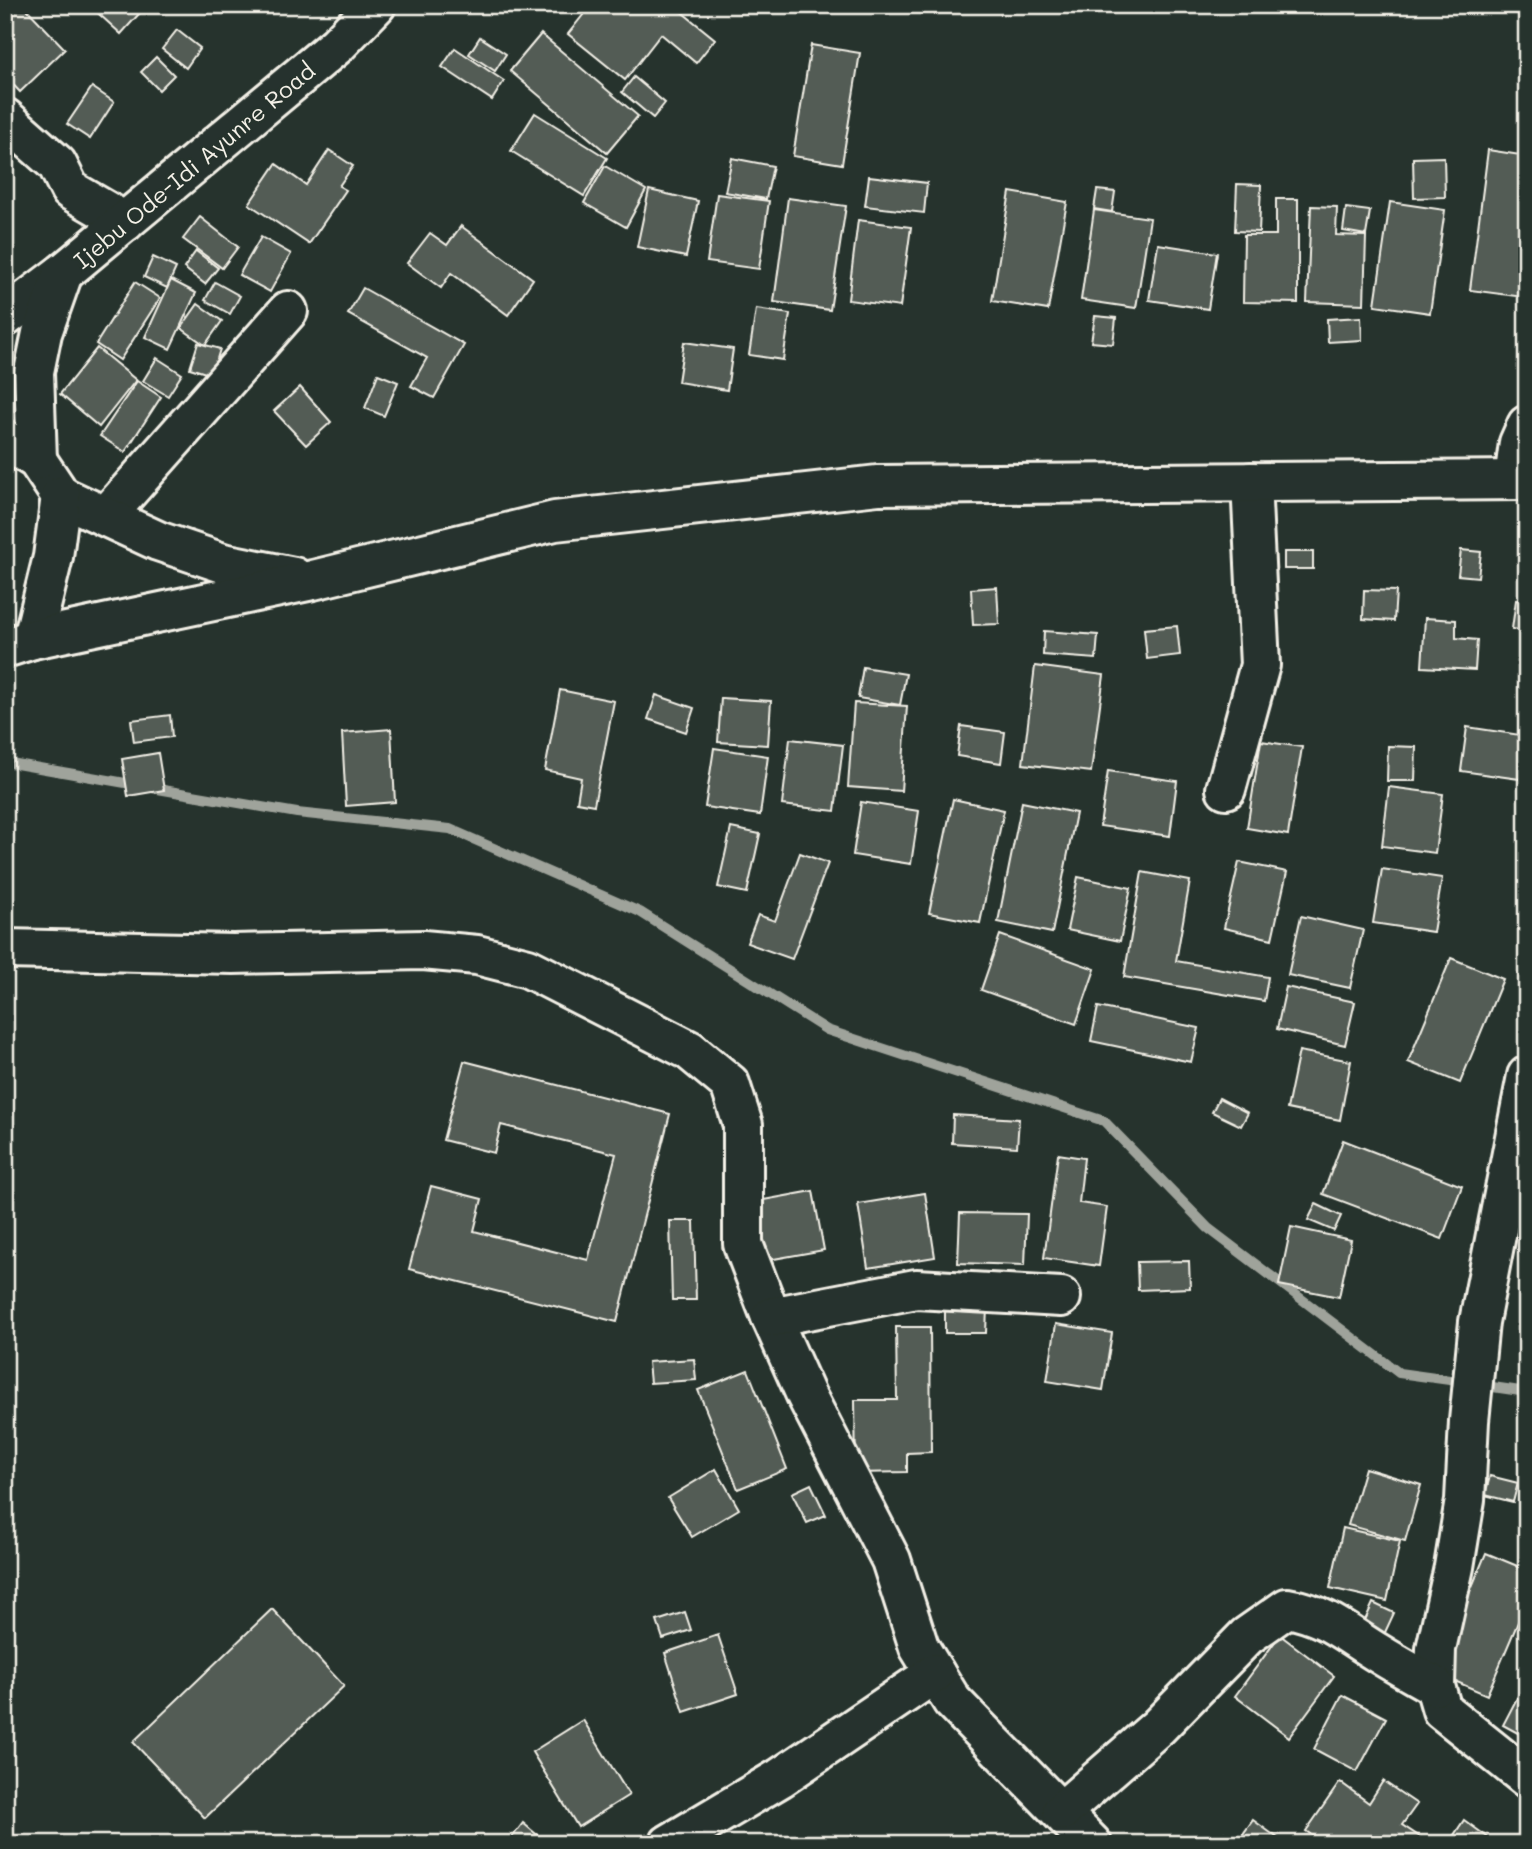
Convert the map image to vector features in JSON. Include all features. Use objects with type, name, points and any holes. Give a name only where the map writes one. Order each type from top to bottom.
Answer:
[{"type":"street","name":"Ijebu Ode-Idi Ayunre Road","points":[[5,317],[63,273],[337,45],[376,5]]},
{"type":"street","points":[[5,118],[57,164],[70,190],[125,222]]},
{"type":"street","points":[[37,460],[34,372],[42,333],[63,273]]},
{"type":"street","points":[[106,516],[288,311]]},
{"type":"street","points":[[19,643],[313,580],[555,521],[878,485],[1520,480],[1519,443],[1527,425]]},
{"type":"street","points":[[5,440],[37,460],[61,496],[158,541],[223,563],[313,580]]},
{"type":"street","points":[[1226,789],[1260,665],[1251,482]]},
{"type":"street","points":[[19,643],[53,558],[61,496]]},
{"type":"street","points":[[5,949],[233,954],[423,950],[477,955],[528,968],[689,1050],[730,1084],[743,1125],[743,1244],[771,1317],[806,1395],[891,1560],[919,1647],[952,1701],[1092,1844]]},
{"type":"street","points":[[1527,1076],[1479,1322],[1469,1422],[1465,1500],[1436,1649],[1435,1686],[1442,1710],[1527,1778]]},
{"type":"street","points":[[771,1317],[916,1289],[1061,1297]]},
{"type":"street","points":[[1062,1811],[1158,1727],[1247,1636],[1287,1608],[1304,1611],[1332,1622],[1435,1686]]},
{"type":"street","points":[[670,1844],[780,1778],[935,1673]]},
{"type":"building","points":[[5,5],[23,5],[65,49],[20,92],[5,76]]},
{"type":"building","points":[[89,5],[147,5],[121,34]]},
{"type":"building","points":[[591,5],[673,5],[715,39],[696,63],[661,34],[625,80],[568,34]]},
{"type":"building","points":[[177,30],[200,48],[186,68],[162,49]]},
{"type":"building","points":[[541,34],[638,116],[607,153],[510,71]]},
{"type":"building","points":[[480,37],[506,54],[495,71],[469,54]]},
{"type":"building","points":[[811,45],[860,53],[842,164],[793,156]]},
{"type":"building","points":[[455,48],[504,81],[492,100],[442,67]]},
{"type":"building","points":[[156,57],[174,75],[159,90],[141,72]]},
{"type":"building","points":[[634,77],[665,103],[653,118],[622,92]]},
{"type":"building","points":[[92,87],[114,102],[90,139],[67,124]]},
{"type":"building","points":[[535,113],[607,158],[584,196],[511,151]]},
{"type":"building","points":[[329,150],[353,166],[339,186],[346,190],[309,244],[249,204],[276,164],[306,185]]},
{"type":"building","points":[[1488,150],[1527,156],[1527,272],[1523,297],[1470,290]]},
{"type":"building","points":[[1444,157],[1445,197],[1414,198],[1413,158]]},
{"type":"building","points":[[732,158],[773,166],[766,199],[725,192]]},
{"type":"building","points":[[605,166],[646,190],[626,227],[584,203]]},
{"type":"building","points":[[869,176],[927,183],[924,213],[865,206]]},
{"type":"building","points":[[1237,184],[1261,185],[1259,232],[1235,231]]},
{"type":"building","points":[[649,190],[698,201],[686,257],[637,247]]},
{"type":"building","points":[[1097,190],[1115,192],[1112,212],[1094,209]]},
{"type":"building","points":[[1010,192],[1067,202],[1048,310],[992,301]]},
{"type":"building","points":[[717,194],[769,201],[759,269],[707,262]]},
{"type":"building","points":[[788,198],[846,206],[830,310],[774,302]]},
{"type":"building","points":[[1276,199],[1298,199],[1298,303],[1243,302],[1244,235],[1276,235]]},
{"type":"building","points":[[1390,202],[1445,210],[1430,313],[1375,305]]},
{"type":"building","points":[[1311,206],[1337,207],[1336,235],[1366,236],[1364,304],[1307,302]]},
{"type":"building","points":[[1346,208],[1370,211],[1366,235],[1343,231]]},
{"type":"building","points":[[1094,210],[1150,218],[1136,308],[1081,300]]},
{"type":"building","points":[[200,217],[238,247],[222,268],[183,239]]},
{"type":"building","points":[[858,220],[911,227],[900,307],[848,300]]},
{"type":"building","points":[[461,226],[533,279],[508,315],[451,273],[441,288],[407,263],[430,233],[447,245]]},
{"type":"building","points":[[261,237],[291,254],[270,292],[239,275]]},
{"type":"building","points":[[1158,244],[1217,253],[1208,309],[1149,300]]},
{"type":"building","points":[[196,251],[218,268],[205,284],[184,268]]},
{"type":"building","points":[[153,257],[176,268],[167,288],[144,277]]},
{"type":"building","points":[[171,280],[196,293],[170,349],[145,337]]},
{"type":"building","points":[[135,282],[160,298],[120,360],[96,344]]},
{"type":"building","points":[[215,282],[240,296],[230,314],[205,300]]},
{"type":"building","points":[[363,288],[464,345],[434,398],[411,386],[427,358],[348,314]]},
{"type":"building","points":[[198,304],[222,321],[205,345],[181,328]]},
{"type":"building","points":[[756,309],[790,314],[783,360],[749,355]]},
{"type":"building","points":[[1095,316],[1116,318],[1113,344],[1091,342]]},
{"type":"building","points":[[1361,317],[1362,340],[1328,342],[1327,319]]},
{"type":"building","points":[[684,342],[733,349],[727,390],[678,382]]},
{"type":"building","points":[[198,343],[220,349],[212,375],[190,368]]},
{"type":"building","points":[[97,348],[136,380],[99,427],[60,394]]},
{"type":"building","points":[[157,358],[182,374],[168,396],[143,381]]},
{"type":"building","points":[[378,374],[398,382],[384,416],[365,408]]},
{"type":"building","points":[[137,381],[161,397],[125,452],[100,436]]},
{"type":"building","points":[[300,387],[331,422],[306,445],[274,411]]},
{"type":"building","points":[[1461,550],[1481,552],[1478,577],[1458,575]]},
{"type":"building","points":[[1284,552],[1313,552],[1313,569],[1284,569]]},
{"type":"building","points":[[997,587],[999,624],[973,625],[971,589]]},
{"type":"building","points":[[1364,590],[1396,591],[1394,621],[1363,619]]},
{"type":"building","points":[[1516,600],[1527,602],[1527,631],[1512,629]]},
{"type":"building","points":[[1425,618],[1456,620],[1456,638],[1477,640],[1475,670],[1422,667]]},
{"type":"building","points":[[1177,626],[1180,655],[1147,659],[1144,629]]},
{"type":"building","points":[[1044,631],[1098,635],[1096,659],[1043,655]]},
{"type":"building","points":[[1035,666],[1104,675],[1091,772],[1023,764]]},
{"type":"building","points":[[863,667],[906,674],[900,705],[858,698]]},
{"type":"building","points":[[560,690],[614,701],[594,805],[577,802],[581,778],[545,770]]},
{"type":"building","points":[[656,695],[694,708],[686,732],[648,719]]},
{"type":"building","points":[[721,698],[771,701],[768,745],[718,742]]},
{"type":"building","points":[[854,703],[907,706],[901,791],[848,787]]},
{"type":"building","points":[[170,715],[172,737],[134,742],[131,720]]},
{"type":"building","points":[[961,726],[1005,732],[1001,763],[957,756]]},
{"type":"building","points":[[1467,727],[1527,736],[1527,780],[1461,771]]},
{"type":"building","points":[[391,729],[395,802],[346,806],[342,733]]},
{"type":"building","points":[[790,739],[843,745],[835,811],[782,805]]},
{"type":"building","points":[[1261,741],[1302,747],[1288,835],[1247,828]]},
{"type":"building","points":[[1388,746],[1416,747],[1415,781],[1387,781]]},
{"type":"building","points":[[714,748],[768,756],[760,815],[705,807]]},
{"type":"building","points":[[158,753],[164,790],[128,796],[122,759]]},
{"type":"building","points":[[1108,771],[1177,781],[1170,836],[1100,826]]},
{"type":"building","points":[[1389,787],[1443,794],[1435,853],[1382,846]]},
{"type":"building","points":[[953,799],[1004,810],[980,923],[929,913]]},
{"type":"building","points":[[861,802],[919,811],[911,864],[853,855]]},
{"type":"building","points":[[1022,802],[1076,813],[1052,933],[998,922]]},
{"type":"building","points":[[731,828],[760,834],[747,893],[718,887]]},
{"type":"building","points":[[800,853],[828,863],[792,959],[747,943],[758,915],[775,921]]},
{"type":"building","points":[[1239,862],[1287,872],[1272,939],[1224,928]]},
{"type":"building","points":[[1382,869],[1442,878],[1433,932],[1373,923]]},
{"type":"building","points":[[1142,872],[1190,881],[1176,961],[1268,977],[1264,1001],[1124,977]]},
{"type":"building","points":[[1078,877],[1131,888],[1120,941],[1067,930]]},
{"type":"building","points":[[1301,916],[1363,930],[1350,988],[1288,975]]},
{"type":"building","points":[[1000,935],[1095,969],[1076,1024],[981,990]]},
{"type":"building","points":[[1451,958],[1503,979],[1460,1083],[1408,1062]]},
{"type":"building","points":[[1286,987],[1355,1002],[1345,1045],[1277,1029]]},
{"type":"building","points":[[1098,1007],[1199,1028],[1191,1062],[1091,1041]]},
{"type":"building","points":[[1299,1051],[1351,1061],[1340,1120],[1287,1109]]},
{"type":"building","points":[[464,1061],[670,1114],[617,1322],[409,1269],[431,1186],[482,1199],[474,1231],[588,1260],[616,1154],[501,1125],[494,1153],[443,1140]]},
{"type":"building","points":[[1219,1098],[1248,1113],[1241,1126],[1212,1112]]},
{"type":"building","points":[[953,1115],[1019,1119],[1017,1147],[952,1143]]},
{"type":"building","points":[[1343,1140],[1462,1186],[1442,1239],[1323,1194]]},
{"type":"building","points":[[1058,1154],[1084,1158],[1079,1203],[1107,1207],[1099,1266],[1044,1258]]},
{"type":"building","points":[[813,1191],[824,1250],[757,1262],[747,1203]]},
{"type":"building","points":[[925,1193],[935,1257],[868,1268],[858,1204]]},
{"type":"building","points":[[1316,1204],[1341,1216],[1334,1231],[1308,1220]]},
{"type":"building","points":[[960,1213],[1027,1214],[1025,1265],[958,1263]]},
{"type":"building","points":[[670,1221],[694,1221],[696,1300],[672,1300]]},
{"type":"building","points":[[1291,1227],[1351,1240],[1339,1297],[1279,1285]]},
{"type":"building","points":[[1189,1261],[1190,1288],[1138,1290],[1137,1262]]},
{"type":"building","points":[[945,1306],[987,1307],[986,1333],[945,1333]]},
{"type":"building","points":[[1056,1324],[1112,1333],[1103,1390],[1047,1381]]},
{"type":"building","points":[[896,1327],[930,1327],[931,1452],[907,1453],[907,1472],[856,1473],[855,1400],[897,1400]]},
{"type":"building","points":[[694,1359],[696,1380],[650,1383],[648,1362]]},
{"type":"building","points":[[748,1370],[787,1469],[738,1489],[698,1390]]},
{"type":"building","points":[[1365,1468],[1421,1485],[1405,1541],[1348,1525]]},
{"type":"building","points":[[716,1469],[739,1509],[692,1537],[668,1498]]},
{"type":"building","points":[[1490,1476],[1518,1483],[1513,1502],[1485,1495]]},
{"type":"building","points":[[811,1484],[826,1515],[807,1523],[792,1493]]},
{"type":"building","points":[[1343,1528],[1400,1541],[1387,1601],[1330,1588]]},
{"type":"building","points":[[1486,1553],[1527,1570],[1527,1601],[1487,1695],[1436,1673]]},
{"type":"building","points":[[1373,1603],[1394,1613],[1381,1641],[1360,1631]]},
{"type":"building","points":[[272,1609],[344,1686],[205,1818],[133,1742]]},
{"type":"building","points":[[685,1612],[691,1630],[663,1639],[657,1621]]},
{"type":"building","points":[[718,1635],[738,1694],[684,1712],[665,1653]]},
{"type":"building","points":[[1280,1635],[1334,1676],[1289,1737],[1235,1696]]},
{"type":"building","points":[[1527,1679],[1527,1738],[1503,1725]]},
{"type":"building","points":[[1342,1695],[1386,1718],[1357,1772],[1314,1749]]},
{"type":"building","points":[[583,1720],[629,1795],[578,1827],[532,1752]]},
{"type":"building","points":[[1383,1781],[1417,1804],[1402,1825],[1426,1841],[1425,1844],[1324,1844],[1306,1831],[1340,1782],[1369,1803]]},
{"type":"building","points":[[1253,1820],[1286,1844],[1236,1844]]},
{"type":"building","points":[[1464,1820],[1497,1844],[1448,1844]]},
{"type":"building","points":[[523,1823],[548,1844],[507,1844]]},
{"type":"building","points":[[1224,1833],[1232,1844],[1210,1844]]},
{"type":"waterway","points":[[5,762],[137,785]]},
{"type":"waterway","points":[[152,788],[297,813],[450,829],[640,912],[827,1030],[1104,1121],[1208,1228],[1399,1373],[1464,1382]]},
{"type":"waterway","points":[[1479,1385],[1527,1392]]}]
